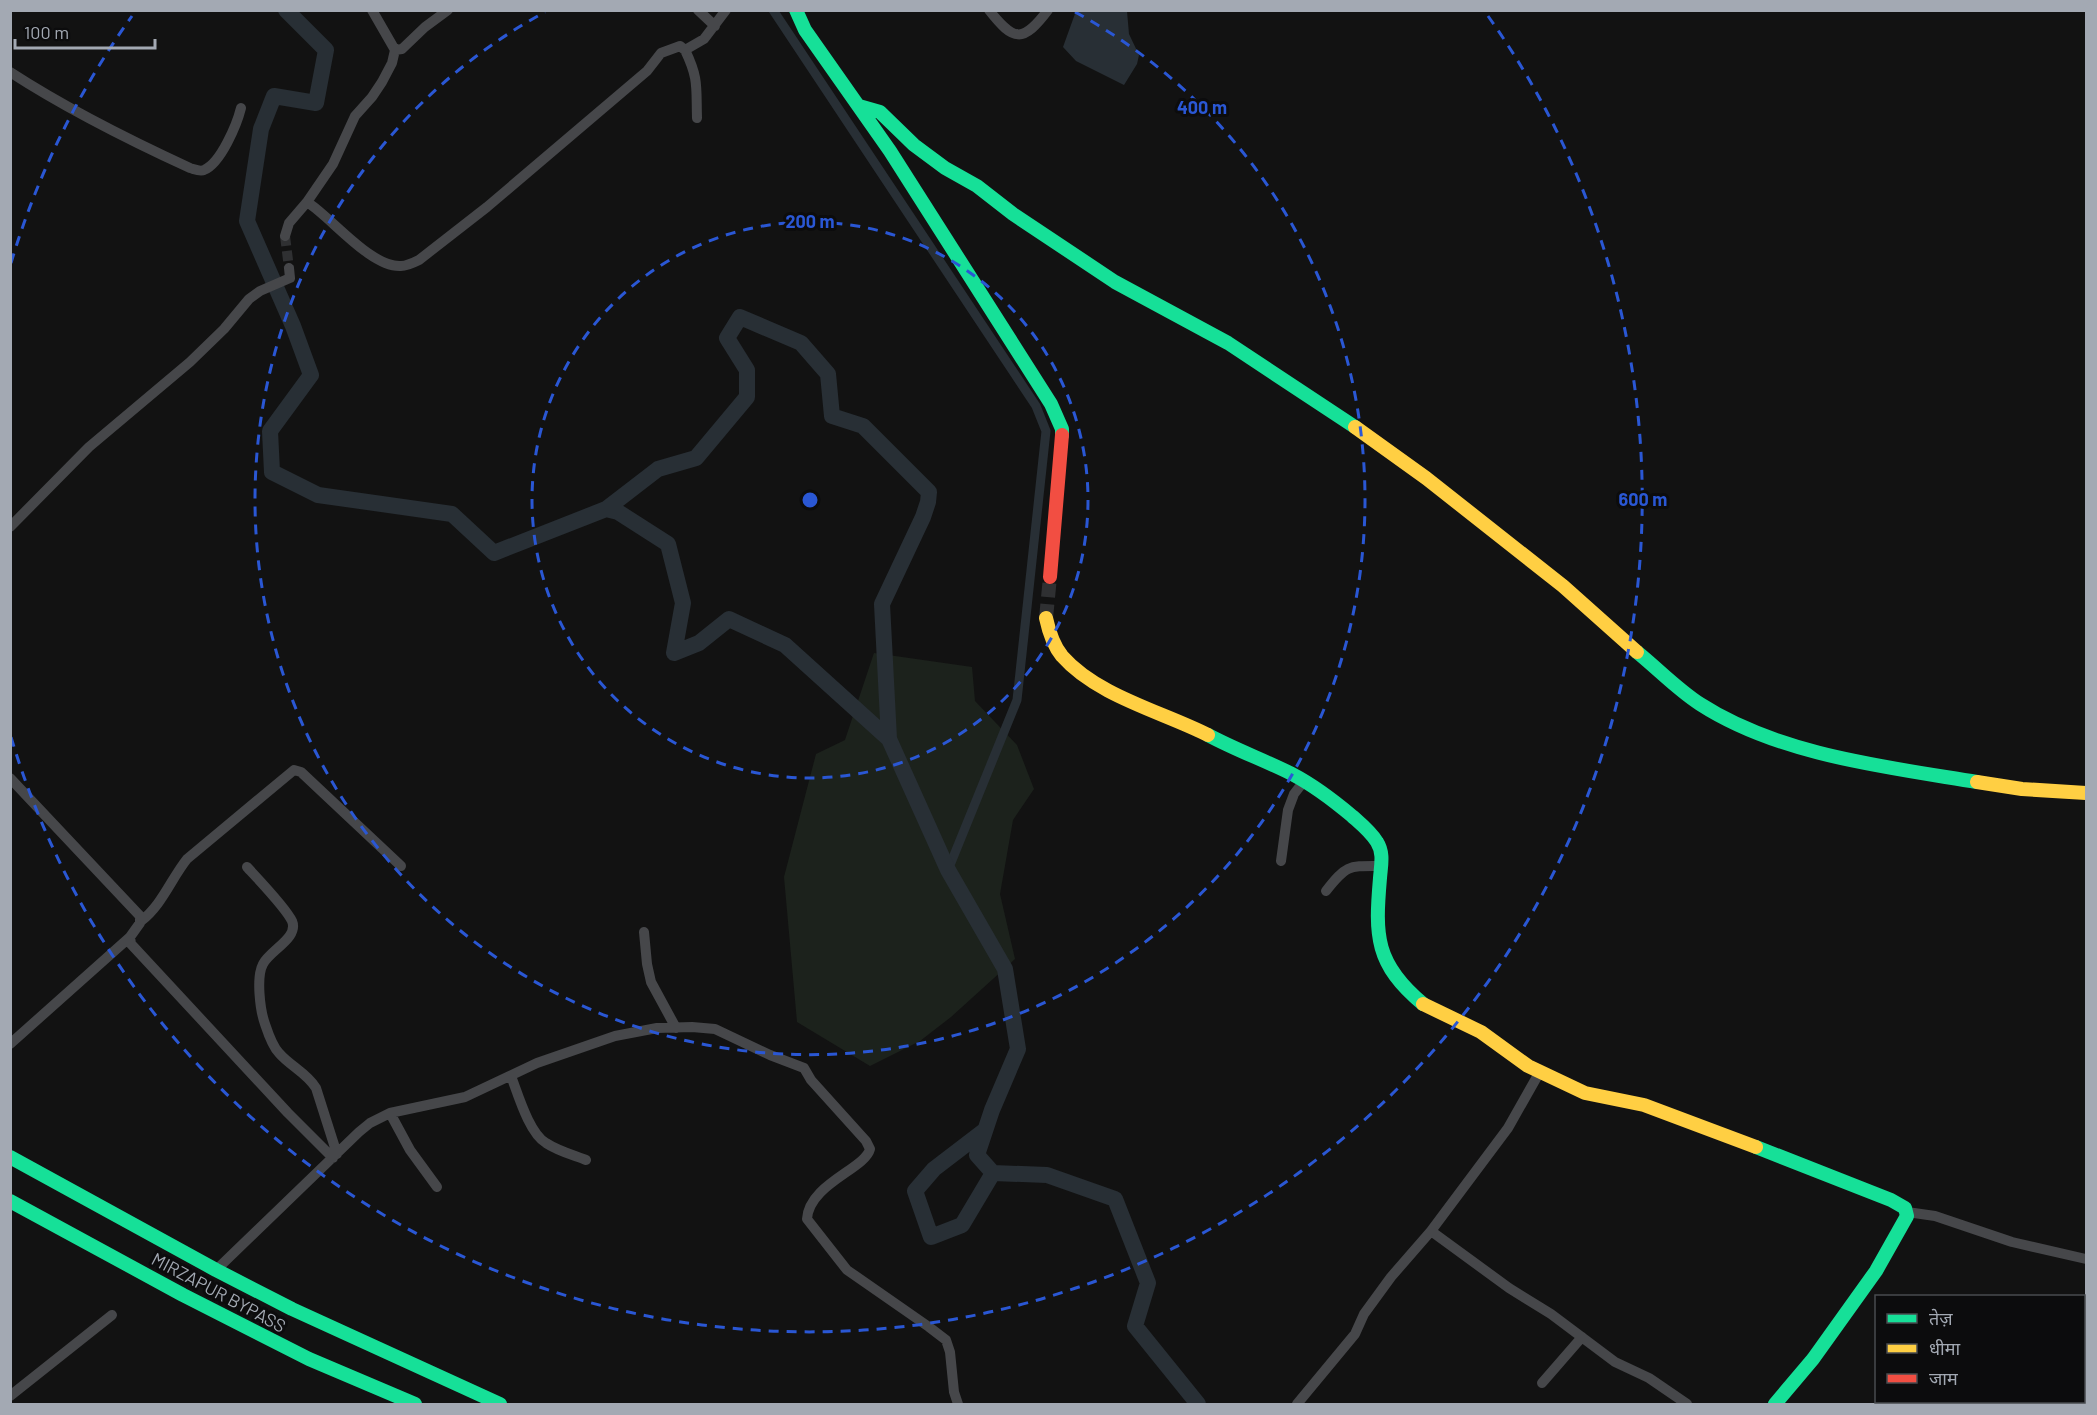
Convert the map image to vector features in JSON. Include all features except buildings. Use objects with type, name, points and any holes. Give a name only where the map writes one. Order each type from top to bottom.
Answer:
[{"type":"main road","points":[[796,10],[805,30],[890,151],[1051,404],[1062,429],[1063,441],[1057,482],[1050,577]]},
{"type":"main road","points":[[859,106],[880,111],[914,145],[945,168],[977,186],[1013,214],[1115,282],[1228,343],[1350,423],[1426,478],[1563,586],[1635,650],[1701,704],[1755,732],[1848,761],[2022,789],[2086,793]]},
{"type":"main road","points":[[1046,618],[1047,629],[1055,646],[1072,664],[1099,685],[1304,781],[1346,810],[1370,833],[1381,847],[1382,866],[1377,916],[1378,938],[1383,954],[1407,991],[1424,1005],[1481,1032],[1528,1066],[1585,1093],[1644,1105],[1902,1205],[1907,1212],[1905,1221],[1876,1271],[1813,1359],[1775,1404]]},
{"type":"main road","points":[[10,1157],[292,1309],[500,1404]]},
{"type":"main road","name":"MIRZAPUR BYPASS","points":[[10,1201],[309,1359],[415,1404]]},
{"type":"street","points":[[285,236],[289,223],[307,202],[333,164],[355,116],[372,97],[392,63],[395,50],[372,10]]},
{"type":"street","points":[[395,50],[402,49],[425,27],[448,10]]},
{"type":"street","points":[[698,10],[714,27]]},
{"type":"street","points":[[686,50],[704,39],[726,10]]},
{"type":"street","points":[[989,10],[1007,31],[1015,35],[1030,31],[1048,10]]},
{"type":"street","points":[[307,202],[319,209],[339,231],[371,255],[393,266],[409,265],[488,207],[647,71],[661,53],[680,46],[686,50],[697,82],[697,118]]},
{"type":"street","points":[[10,72],[46,95],[109,129],[199,171],[204,170],[225,148],[242,108]]},
{"type":"street","points":[[10,526],[90,447],[190,362],[249,299],[260,291],[290,277],[289,268]]},
{"type":"street","points":[[10,1044],[129,938],[154,907],[187,859],[294,770],[301,772],[401,866]]},
{"type":"street","points":[[10,778],[140,916],[141,921]]},
{"type":"street","points":[[1281,861],[1288,810],[1294,794],[1304,781]]},
{"type":"street","points":[[1326,891],[1348,867],[1382,866]]},
{"type":"street","points":[[248,867],[288,915],[293,928],[292,934],[274,951],[262,967],[260,1002],[265,1024],[279,1053],[316,1088],[335,1156]]},
{"type":"street","points":[[644,932],[651,982],[676,1028]]},
{"type":"street","points":[[129,938],[139,953],[288,1113],[335,1156]]},
{"type":"street","points":[[216,1270],[370,1123],[390,1113],[465,1097],[537,1063],[615,1036],[657,1028],[705,1027],[715,1029],[804,1068],[811,1080],[866,1140],[870,1149],[867,1156],[832,1181],[808,1208],[807,1219],[847,1270],[946,1340],[958,1404]]},
{"type":"street","points":[[1297,1404],[1355,1334],[1364,1314],[1391,1277],[1431,1230],[1508,1128],[1538,1075],[1546,1075]]},
{"type":"street","points":[[511,1076],[532,1128],[539,1138],[586,1160]]},
{"type":"street","points":[[390,1113],[410,1150],[437,1187]]},
{"type":"street","points":[[1907,1212],[1935,1215],[2012,1242],[2086,1259]]},
{"type":"street","points":[[1431,1230],[1615,1362],[1649,1378],[1687,1404]]},
{"type":"street","points":[[12,1391],[112,1315]]},
{"type":"street","points":[[1542,1383],[1582,1337]]},
{"type":"shaded area","points":[[1076,11],[1127,11],[1129,34],[1139,55],[1137,64],[1124,85],[1076,61],[1063,47]]},
{"type":"shaded area","points":[[874,653],[972,667],[975,701],[1017,745],[1034,789],[1013,820],[1000,894],[1015,959],[951,1017],[920,1041],[870,1066],[797,1022],[784,877],[816,754],[845,740]]},
{"type":"waterway","points":[[286,10],[326,50],[316,103],[274,96],[261,129],[247,221],[293,326],[311,375],[270,431],[272,472],[318,495],[452,514],[494,553],[606,509],[618,512],[668,544],[683,603],[674,653],[699,643],[729,619],[785,645],[889,739],[948,870],[1005,969],[1018,1049],[992,1110],[977,1155],[993,1173],[1047,1175],[1115,1199],[1148,1283],[1135,1326],[1198,1404]]},
{"type":"waterway","points":[[773,10],[1036,406],[1046,431],[1017,700],[948,870]]},
{"type":"waterway","points":[[606,509],[658,469],[696,458],[747,397],[747,370],[727,338],[740,317],[801,343],[828,374],[832,416],[863,426],[929,492],[923,517],[882,604],[889,739]]},
{"type":"waterway","points":[[985,1130],[934,1169],[915,1191],[931,1237],[962,1225],[993,1173]]},
{"type":"tunnel","points":[[285,236],[289,268]]},
{"type":"tunnel","points":[[1046,618],[1050,577]]},
{"type":"traffic: fast","points":[[796,10],[805,30],[890,151],[1051,404],[1062,429],[1062,435]]},
{"type":"traffic: fast","points":[[859,106],[880,112],[914,145],[945,168],[977,186],[1013,214],[1115,282],[1228,343],[1355,427]]},
{"type":"traffic: fast","points":[[1637,652],[1700,704],[1764,736],[1798,747],[1870,764],[1977,782]]},
{"type":"traffic: fast","points":[[1208,735],[1308,783],[1345,810],[1372,835],[1379,846],[1381,855],[1378,917],[1382,948],[1395,976],[1423,1004]]},
{"type":"traffic: fast","points":[[1756,1147],[1891,1200],[1905,1208],[1907,1216],[1876,1271],[1813,1359],[1775,1404]]},
{"type":"traffic: fast","points":[[10,1157],[292,1309],[500,1404]]},
{"type":"traffic: fast","points":[[10,1201],[183,1295],[309,1359],[415,1404]]},
{"type":"traffic: slow","points":[[1355,427],[1426,478],[1563,586],[1637,652]]},
{"type":"traffic: slow","points":[[1046,618],[1056,647],[1076,670],[1112,693],[1208,735]]},
{"type":"traffic: slow","points":[[1977,782],[2022,789],[2086,793]]},
{"type":"traffic: slow","points":[[1423,1004],[1481,1032],[1528,1066],[1585,1093],[1644,1105],[1756,1147]]},
{"type":"traffic: jam","points":[[1050,577],[1062,435]]}]
